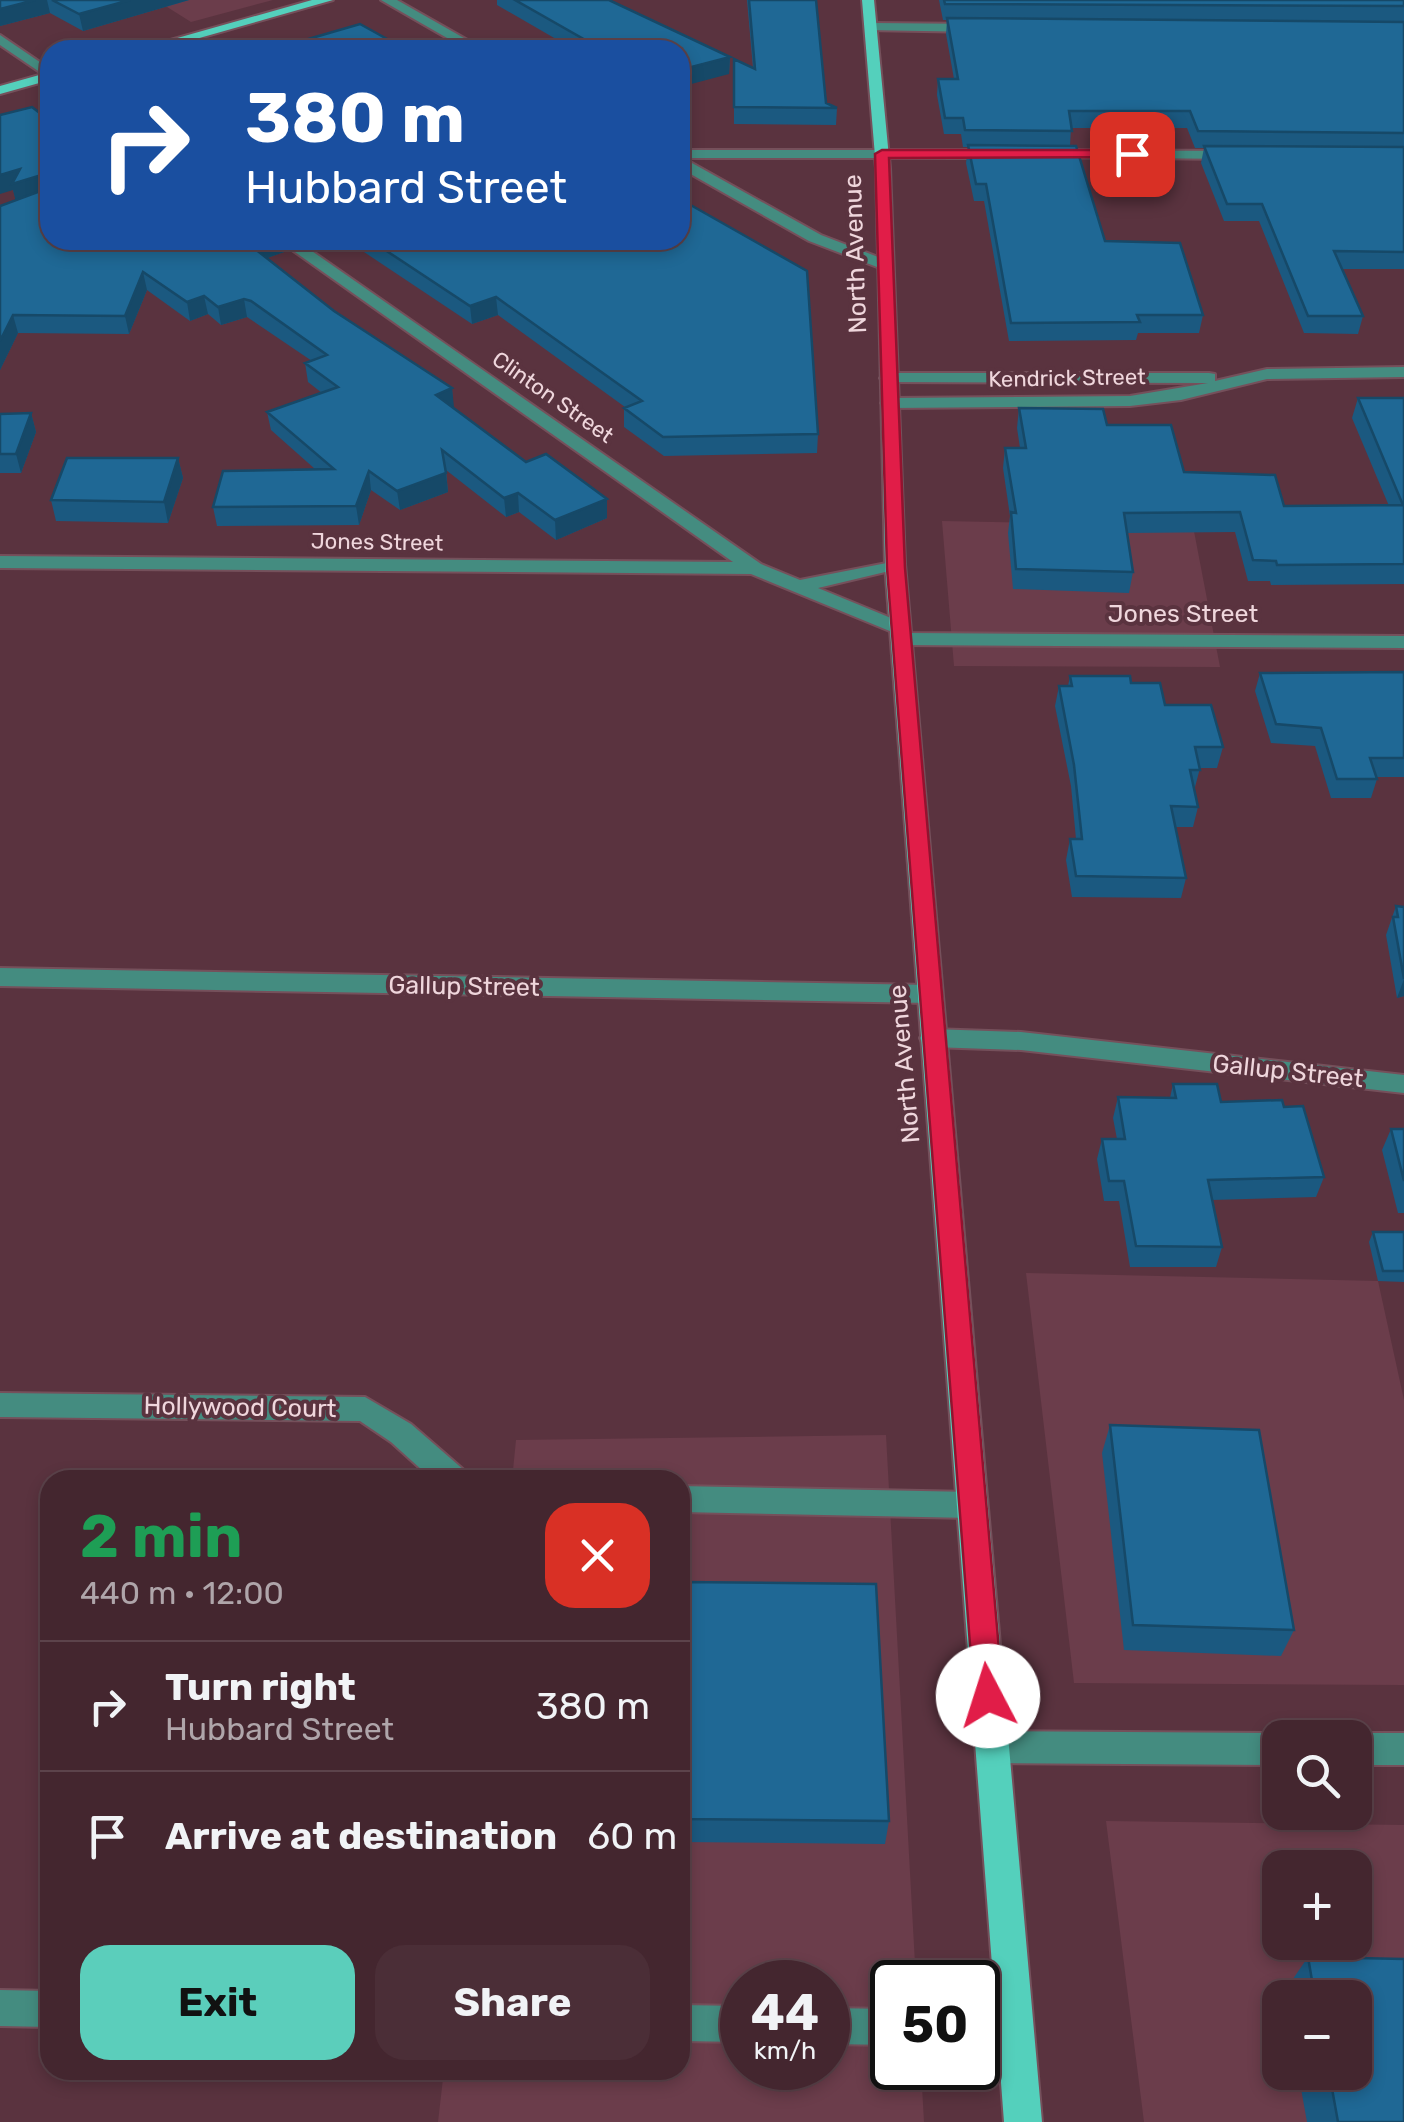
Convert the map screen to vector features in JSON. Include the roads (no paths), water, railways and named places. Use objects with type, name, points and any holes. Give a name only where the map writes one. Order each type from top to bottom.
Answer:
[{"type":"main road","points":[[179,40],[328,0]]},
{"type":"main road","name":"North Avenue","points":[[868,0],[882,154],[901,634],[1023,2122]]},
{"type":"main road","points":[[0,90],[40,79]]},
{"type":"street","points":[[387,0],[460,40]]},
{"type":"street","points":[[872,27],[1004,28]]},
{"type":"street","points":[[0,39],[40,69]]},
{"type":"street","points":[[690,154],[1012,154]]},
{"type":"street","points":[[1031,154],[1248,155]]},
{"type":"street","points":[[690,168],[816,238],[884,265]]},
{"type":"street","name":"Clinton Street","points":[[300,250],[754,568],[901,634]]},
{"type":"street","name":"Kendrick Street","points":[[889,390],[1130,401],[1295,372],[1404,372]]},
{"type":"street","name":"Jones Street","points":[[0,562],[754,568]]},
{"type":"street","points":[[795,587],[896,564]]},
{"type":"street","name":"Jones Street","points":[[901,634],[1404,642]]},
{"type":"street","name":"Gallup Street","points":[[0,977],[928,994]]},
{"type":"street","name":"Gallup Street","points":[[932,1038],[1021,1041],[1404,1084]]},
{"type":"street","name":"Hollywood Court","points":[[0,1405],[364,1408],[443,1470]]},
{"type":"street","points":[[690,1499],[971,1506]]},
{"type":"street","points":[[994,1746],[1262,1749]]},
{"type":"street","points":[[1372,1749],[1404,1750]]},
{"type":"street","points":[[0,2008],[40,2009]]},
{"type":"street","points":[[690,2023],[720,2024]]},
{"type":"street","points":[[1000,2030],[1016,2030]]}]
